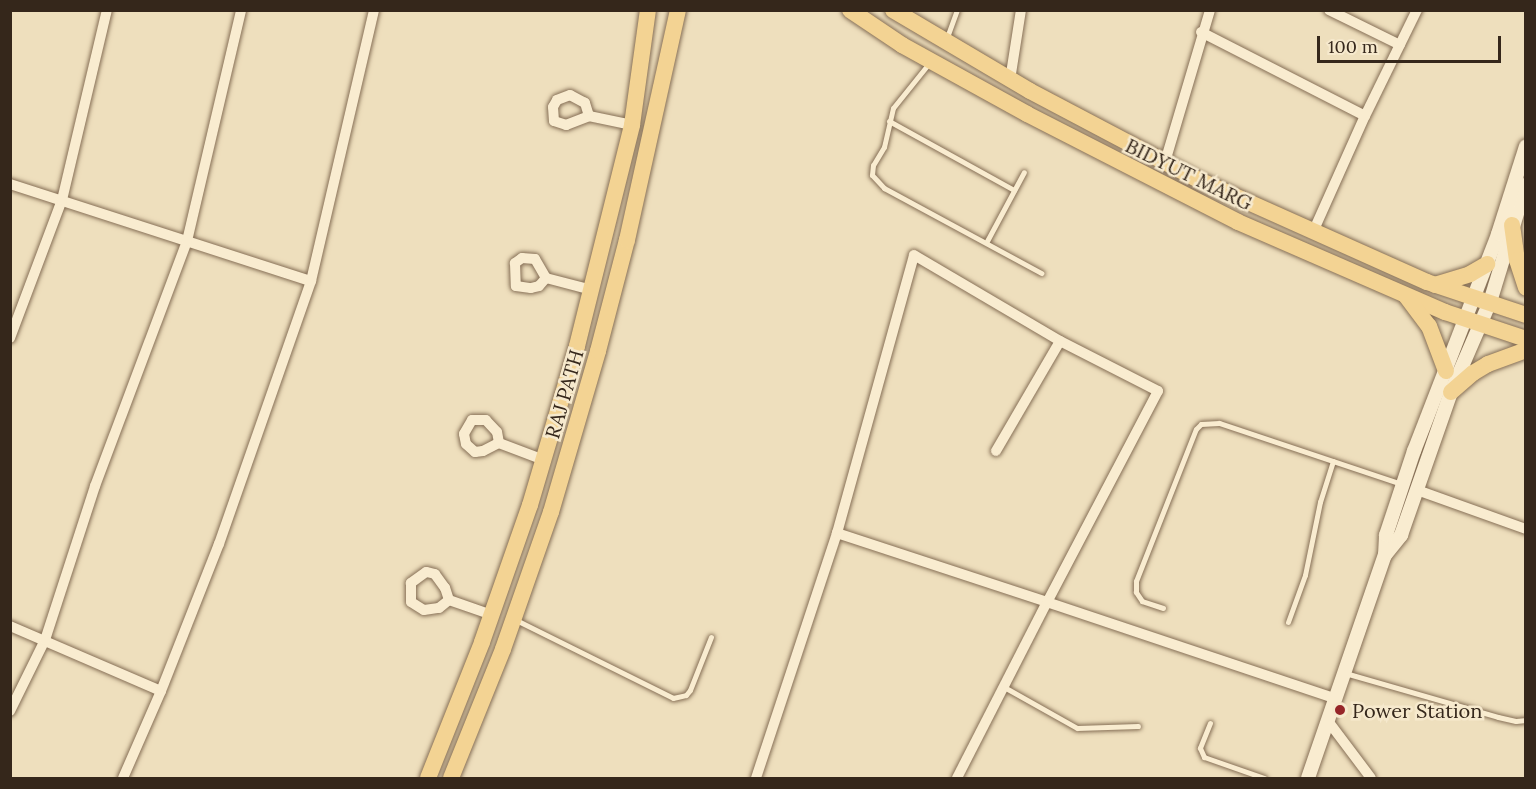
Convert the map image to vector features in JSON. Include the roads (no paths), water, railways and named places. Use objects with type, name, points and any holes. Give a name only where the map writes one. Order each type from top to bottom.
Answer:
[{"type":"main road","name":"RAJ PATH","points":[[428,778],[492,615],[544,460],[592,290],[632,125],[648,10]]},
{"type":"main road","name":"RAJ PATH","points":[[451,778],[514,619],[551,512],[598,351],[648,151],[678,10]]},
{"type":"main road","name":"BIDYUT MARG","points":[[850,10],[931,61],[1149,178],[1238,222],[1405,294],[1526,339]]},
{"type":"main road","name":"BIDYUT MARG","points":[[893,10],[1011,80],[1165,162],[1435,285],[1526,315]]},
{"type":"main road","points":[[1512,225],[1516,260],[1526,288]]},
{"type":"main road","points":[[1435,285],[1470,274],[1487,264]]},
{"type":"main road","points":[[1405,294],[1429,326],[1446,371]]},
{"type":"main road","points":[[1451,392],[1473,373],[1488,364],[1526,350]]},
{"type":"street","points":[[10,338],[62,200],[107,10]]},
{"type":"street","points":[[10,711],[45,640],[94,486],[187,241],[241,10]]},
{"type":"street","points":[[123,778],[161,691],[219,544],[311,281],[374,10]]},
{"type":"street","points":[[1011,80],[1021,10]]},
{"type":"street","points":[[1165,162],[1210,10]]},
{"type":"street","points":[[1329,10],[1400,45]]},
{"type":"street","points":[[1313,231],[1365,116],[1417,10]]},
{"type":"street","points":[[1202,32],[1365,116]]},
{"type":"street","points":[[589,116],[632,125]]},
{"type":"street","points":[[1482,300],[1487,264],[1526,146]]},
{"type":"street","points":[[10,183],[311,281]]},
{"type":"street","points":[[1385,555],[1401,535],[1474,321],[1526,183]]},
{"type":"street","points":[[756,778],[837,533],[914,255],[1060,341],[1158,391],[957,778]]},
{"type":"street","points":[[546,278],[592,290]]},
{"type":"street","points":[[1308,778],[1385,555],[1386,535],[1402,484],[1446,371],[1474,321]]},
{"type":"street","points":[[996,451],[1060,341]]},
{"type":"street","points":[[499,443],[544,460]]},
{"type":"street","points":[[1402,484],[1408,492],[1417,490],[1526,529]]},
{"type":"street","points":[[837,533],[1334,698]]},
{"type":"street","points":[[449,600],[492,615]]},
{"type":"street","points":[[10,626],[161,691]]},
{"type":"street","points":[[1328,721],[1371,778]]},
{"type":"lane","points":[[945,41],[957,10]]},
{"type":"lane","points":[[931,61],[898,99],[889,122],[884,147],[872,170],[876,181],[884,188],[987,241],[1041,273]]},
{"type":"lane","points":[[889,122],[1014,190]]},
{"type":"lane","points":[[987,241],[1024,172]]},
{"type":"lane","points":[[1163,608],[1142,601],[1136,592],[1136,581],[1196,429],[1201,424],[1219,423],[1402,484]]},
{"type":"lane","points":[[1288,622],[1305,575],[1320,502],[1333,461]]},
{"type":"lane","points":[[514,619],[673,698],[686,695],[690,690],[711,637]]},
{"type":"lane","points":[[1344,673],[1498,717],[1516,721],[1526,720]]},
{"type":"lane","points":[[1004,687],[1077,728],[1138,726]]},
{"type":"lane","points":[[1210,723],[1200,748],[1204,757],[1264,778]]},
{"type":"place","name":"Power Station","points":[[1340,710]]}]
